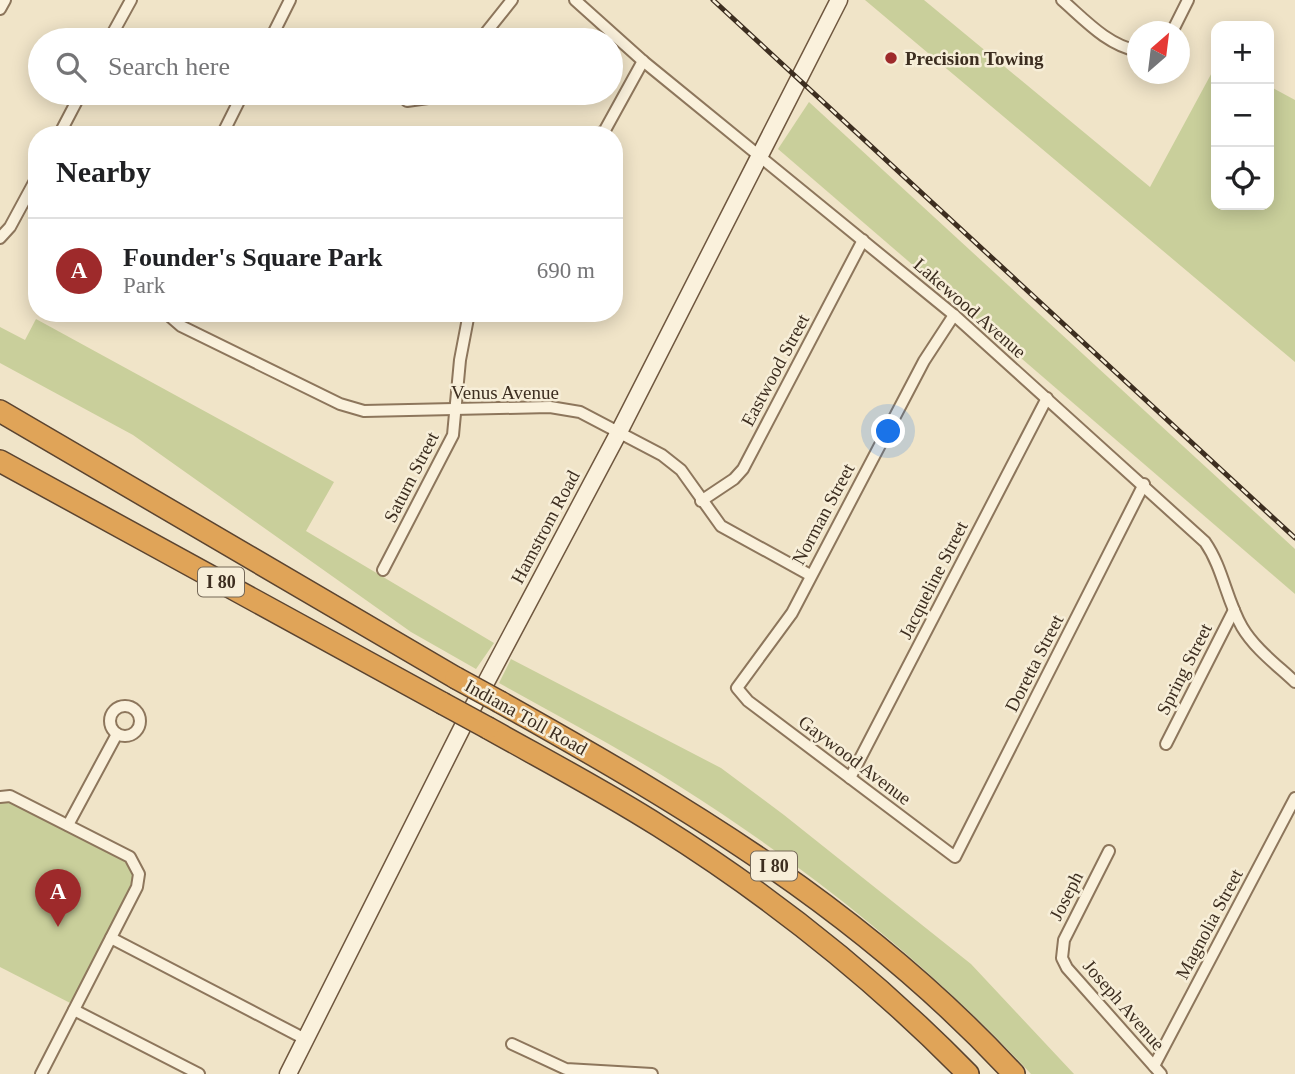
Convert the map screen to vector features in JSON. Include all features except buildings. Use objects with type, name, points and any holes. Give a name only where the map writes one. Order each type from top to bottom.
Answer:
[{"type":"highway","name":"Indiana Toll Road","points":[[0,411],[456,678],[675,801],[798,883],[896,960],[1014,1074]]},
{"type":"highway","name":"Indiana Toll Road","points":[[0,461],[443,703],[659,825],[780,908],[877,986],[968,1074]]},
{"type":"street","points":[[0,9],[5,0]]},
{"type":"street","points":[[116,28],[131,0]]},
{"type":"street","points":[[276,28],[290,0]]},
{"type":"street","points":[[490,28],[512,0]]},
{"type":"street","name":"Lakewood Avenue","points":[[575,0],[606,28]]},
{"type":"street","name":"Hamstrom Road","points":[[288,1074],[466,720],[761,158],[839,0]]},
{"type":"street","points":[[1062,0],[1107,38],[1127,49]]},
{"type":"street","points":[[1178,21],[1188,0]]},
{"type":"street","name":"Lakewood Avenue","points":[[623,43],[954,315],[1205,541],[1217,559],[1234,610],[1253,643],[1295,682]]},
{"type":"street","points":[[623,97],[643,61]]},
{"type":"street","points":[[64,126],[75,105]]},
{"type":"street","points":[[226,126],[237,105]]},
{"type":"street","points":[[607,126],[619,105]]},
{"type":"street","points":[[0,238],[9,230],[28,194]]},
{"type":"street","name":"Eastwood Street","points":[[701,501],[734,480],[743,468],[863,240]]},
{"type":"street","name":"Norman Street","points":[[737,688],[792,613],[924,361],[954,315]]},
{"type":"street","name":"Venus Avenue","points":[[176,322],[340,404],[364,411],[550,407],[580,412],[672,462],[721,526],[810,575]]},
{"type":"street","name":"Saturn Street","points":[[383,570],[453,435],[460,359],[467,322]]},
{"type":"street","name":"Jacqueline Street","points":[[850,778],[1047,398]]},
{"type":"street","name":"Doretta Street","points":[[955,857],[1144,484]]},
{"type":"street","name":"Spring Street","points":[[1166,744],[1234,610]]},
{"type":"street","name":"Gaywood Avenue","points":[[737,688],[748,701],[955,857]]},
{"type":"street","points":[[68,825],[117,734]]},
{"type":"street","points":[[0,797],[10,796],[68,825],[136,863],[139,874],[137,887],[41,1074]]},
{"type":"street","name":"Magnolia Street","points":[[1157,1070],[1295,798]]},
{"type":"street","name":"Joseph","points":[[1062,958],[1064,940],[1109,851]]},
{"type":"street","points":[[111,938],[305,1039]]},
{"type":"street","name":"Joseph Avenue","points":[[1062,958],[1067,968],[1157,1070]]},
{"type":"street","points":[[74,1010],[199,1074]]},
{"type":"street","points":[[512,1044],[554,1066],[606,1074],[652,1074]]},
{"type":"green space","points":[[865,0],[924,0],[1150,187],[1211,74],[1211,210],[1274,210],[1274,89],[1295,100],[1295,362]]},
{"type":"green space","points":[[809,102],[1295,549],[1295,594],[778,149]]},
{"type":"green space","points":[[34,322],[41,322],[334,482],[306,531],[494,643],[476,669],[411,632],[133,435],[0,363],[0,327],[25,340]]},
{"type":"green space","points":[[511,659],[721,768],[971,964],[1074,1074],[1031,1074],[992,1033],[908,955],[819,883],[727,817],[657,772],[499,683]]},
{"type":"green space","points":[[0,797],[130,857],[139,874],[76,1006],[0,967]]},
{"type":"railway","points":[[713,0],[1295,538]]},
{"type":"place","name":"Precision Towing","points":[[891,58]]},
{"type":"place","name":"Founder's Square Park","points":[[58,927]]}]
